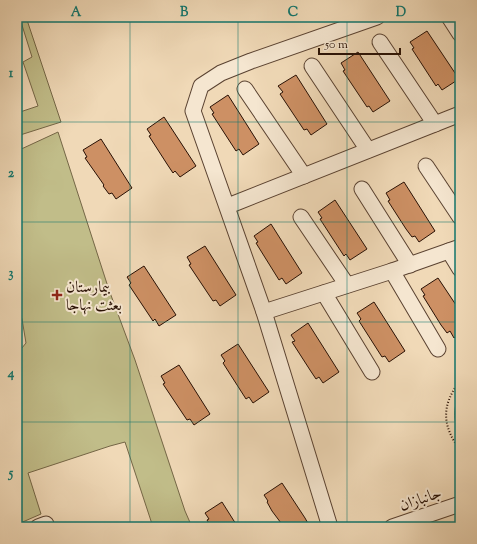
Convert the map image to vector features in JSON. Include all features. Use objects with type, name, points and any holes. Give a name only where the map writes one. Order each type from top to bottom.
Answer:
[{"type":"street","points":[[330,527],[264,312],[193,110],[201,86],[221,73],[377,17]]},
{"type":"street","points":[[449,18],[460,34]]},
{"type":"street","points":[[380,42],[435,124]]},
{"type":"street","points":[[312,66],[368,150]]},
{"type":"street","points":[[245,89],[304,176]]},
{"type":"street","points":[[228,206],[460,114]]},
{"type":"street","points":[[426,166],[460,217]]},
{"type":"street","points":[[362,189],[410,265]]},
{"type":"street","points":[[301,217],[347,285]]},
{"type":"street","points":[[264,312],[392,271],[454,249],[460,270]]},
{"type":"street","points":[[392,271],[438,349]]},
{"type":"street","points":[[324,293],[372,372]]},
{"type":"street","name":"جانبازان","points":[[392,527],[460,504]]},
{"type":"path","points":[[460,381],[452,391],[447,406],[447,423],[451,438],[460,450]]},
{"type":"shaded area","points":[[17,17],[26,17],[61,122],[17,136],[17,113],[38,106],[23,62],[32,57],[21,22],[17,23]]},
{"type":"shaded area","name":"بیمارستان بعثت نهاجا","points":[[58,132],[109,290],[135,360],[185,511],[192,527],[153,527],[125,442],[28,473],[41,514],[18,524],[17,354],[26,343],[22,319],[17,305],[17,151]]},
{"type":"shaded area","points":[[460,391],[460,434],[457,429],[455,413],[456,402]]},
{"type":"building","points":[[427,31],[459,79],[442,90],[438,84],[436,86],[412,49],[414,48],[410,42]]},
{"type":"building","points":[[358,52],[390,101],[373,112],[369,106],[367,107],[343,71],[345,70],[341,63]]},
{"type":"building","points":[[296,75],[327,124],[311,135],[307,129],[304,130],[280,94],[283,92],[278,86]]},
{"type":"building","points":[[228,95],[259,144],[243,155],[239,149],[236,151],[212,114],[214,113],[210,107]]},
{"type":"building","points":[[164,117],[196,166],[180,177],[175,171],[173,173],[149,136],[151,135],[147,129]]},
{"type":"building","points":[[101,139],[132,188],[116,199],[112,193],[109,194],[103,186],[104,185],[85,158],[87,157],[83,150]]},
{"type":"building","points":[[404,182],[435,231],[419,242],[415,236],[412,237],[406,229],[388,201],[390,200],[386,193]]},
{"type":"building","points":[[335,200],[367,249],[350,260],[346,254],[344,256],[320,219],[322,218],[318,212]]},
{"type":"building","points":[[271,224],[302,273],[286,284],[282,278],[279,280],[256,243],[258,242],[254,236]]},
{"type":"building","points":[[205,246],[236,295],[220,306],[216,300],[213,301],[189,265],[191,264],[187,257]]},
{"type":"building","points":[[144,266],[176,315],[159,326],[155,319],[153,321],[129,285],[131,283],[127,277]]},
{"type":"building","points":[[438,278],[460,311],[460,333],[454,338],[450,331],[447,333],[441,325],[423,296],[425,295],[421,289]]},
{"type":"building","points":[[374,302],[405,351],[389,362],[385,356],[382,357],[359,321],[361,319],[357,313]]},
{"type":"building","points":[[308,323],[339,372],[323,383],[319,377],[316,379],[292,342],[295,341],[291,335]]},
{"type":"building","points":[[238,344],[269,392],[253,403],[249,397],[246,399],[223,363],[225,361],[221,355]]},
{"type":"building","points":[[179,365],[210,414],[194,425],[190,419],[187,420],[163,384],[165,383],[161,376]]},
{"type":"building","points":[[282,483],[310,527],[284,527],[272,511],[264,495]]},
{"type":"building","points":[[222,502],[239,527],[211,527],[207,520],[209,519],[205,513]]},
{"type":"place","name":"بیمارستان بعثت نهاجا","points":[[57,295]]}]
